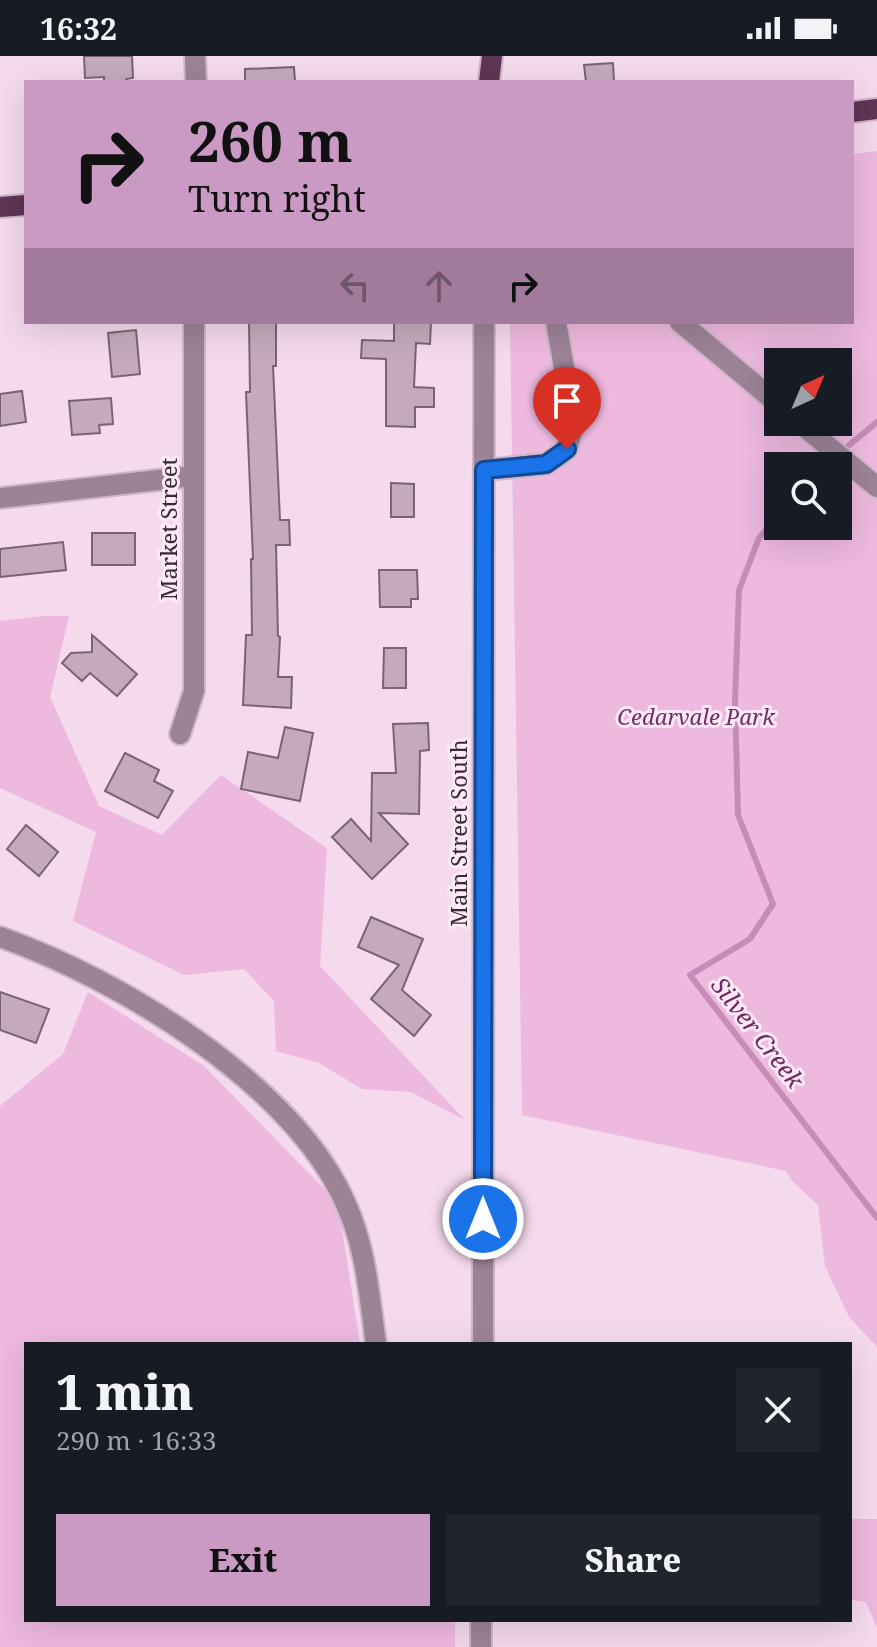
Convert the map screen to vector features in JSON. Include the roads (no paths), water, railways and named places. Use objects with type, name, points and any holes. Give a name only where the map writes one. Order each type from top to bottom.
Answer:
[{"type":"main road","points":[[854,112],[877,109]]},
{"type":"main road","points":[[0,207],[24,205]]},
{"type":"street","points":[[195,56],[196,80]]},
{"type":"street","name":"Market Street","points":[[180,734],[194,691],[194,324]]},
{"type":"street","name":"Main Street South","points":[[483,1342],[484,324]]},
{"type":"street","points":[[484,470],[546,464],[567,449],[574,424],[556,324]]},
{"type":"street","points":[[682,324],[764,392]]},
{"type":"street","points":[[815,436],[877,487]]},
{"type":"street","points":[[0,498],[193,476]]},
{"type":"street","points":[[0,937],[47,953],[121,993],[220,1056],[314,1148],[345,1201],[363,1251],[376,1342]]},
{"type":"street","points":[[481,1622],[481,1647]]},
{"type":"waterway","name":"Silver Creek","points":[[841,452],[877,422]]},
{"type":"waterway","name":"Silver Creek","points":[[764,532],[739,590],[735,701],[738,815],[773,904],[750,939],[690,975],[877,1218]]},
{"type":"park label","name":"Cedarvale Park","points":[[696,717]]}]
